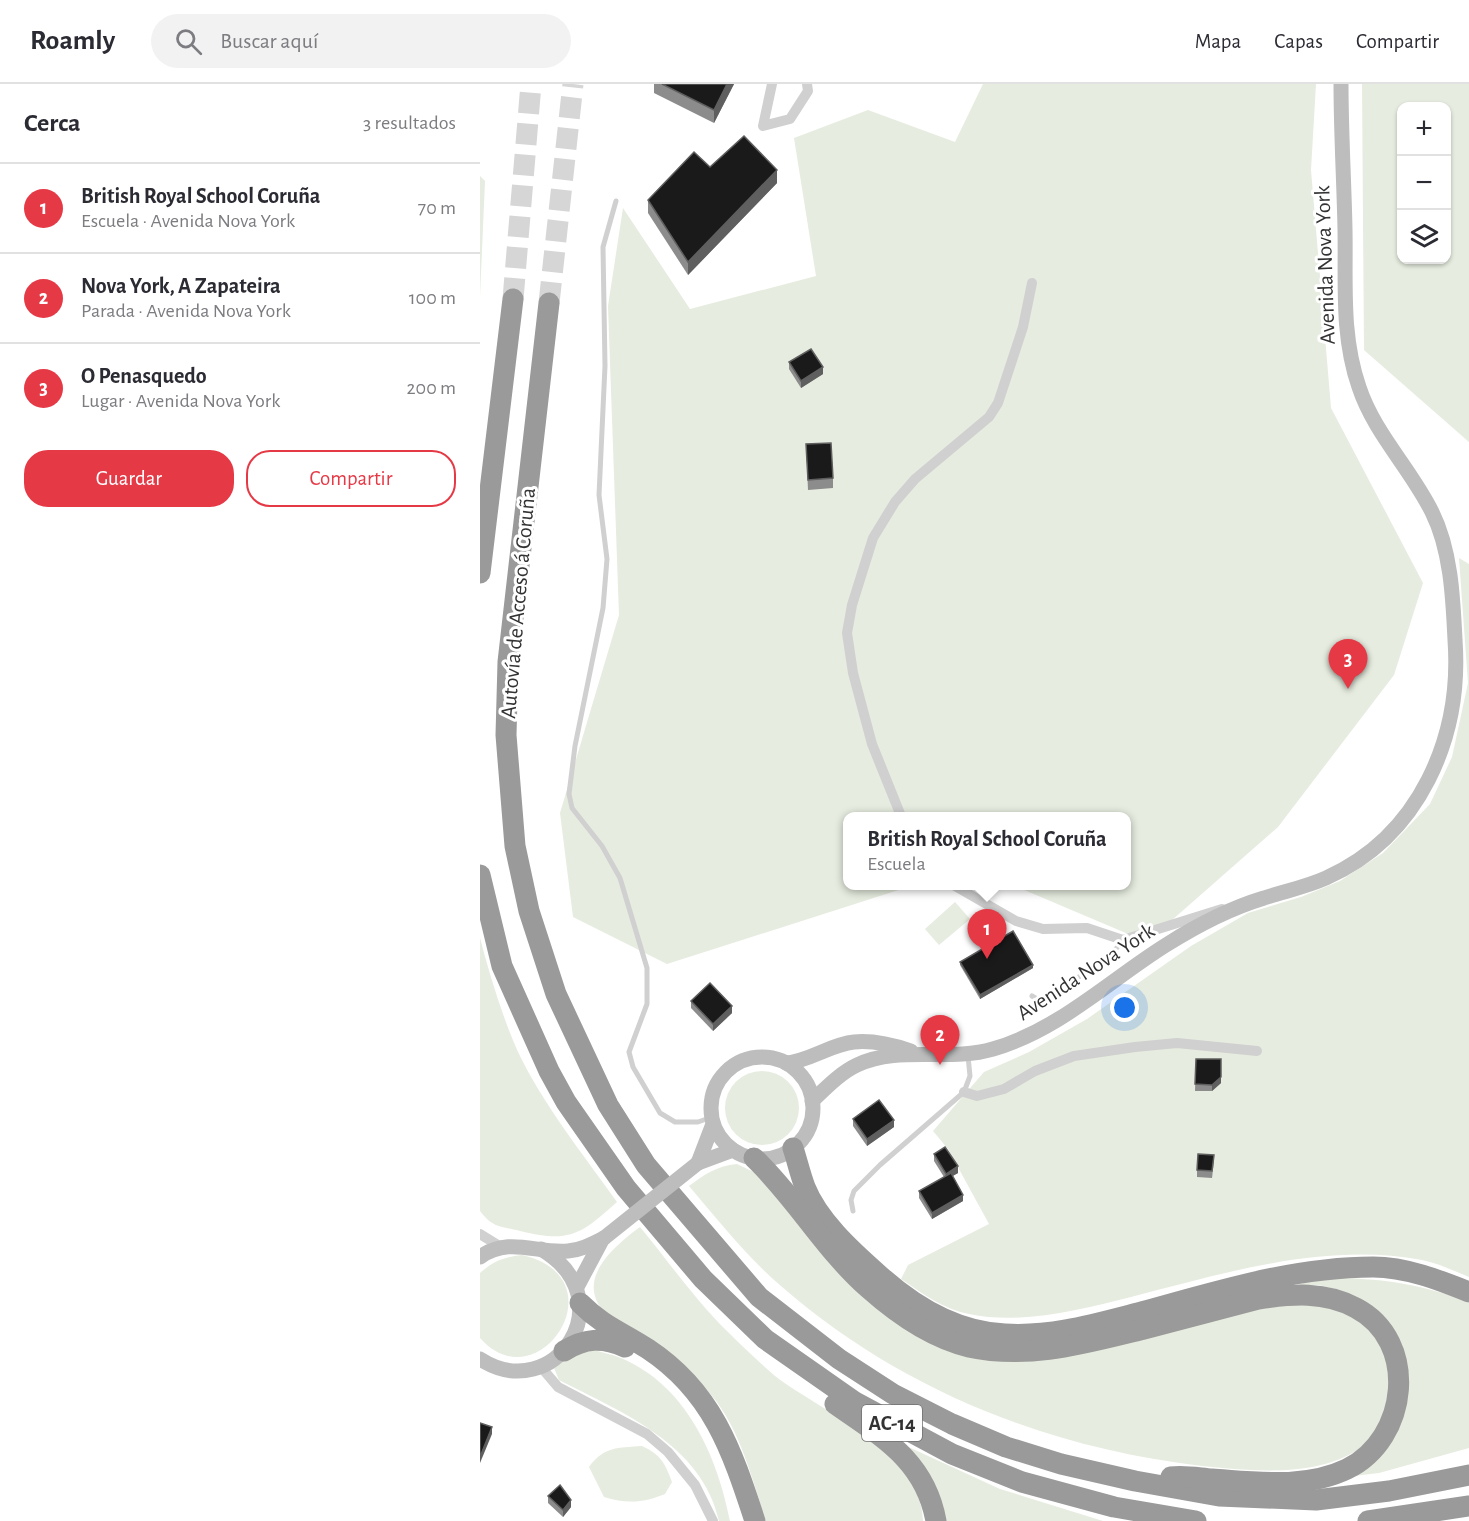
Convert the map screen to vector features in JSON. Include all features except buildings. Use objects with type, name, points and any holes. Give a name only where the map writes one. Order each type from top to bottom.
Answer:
[{"type":"highway","name":"Autovía de Acceso á Coruña","points":[[480,573],[513,299]]},
{"type":"highway","name":"Autovía de Acceso á Coruña","points":[[549,303],[508,662],[506,735],[515,846],[529,911],[556,994],[608,1105],[646,1165],[759,1297],[839,1359],[893,1394],[952,1424],[1006,1447],[1061,1464],[1135,1481],[1219,1496],[1316,1500],[1389,1491],[1469,1475]]},
{"type":"highway","name":"AC-14","points":[[480,875],[502,966],[549,1071],[566,1102],[626,1188],[703,1279],[765,1339],[855,1402],[952,1454],[1022,1482],[1102,1504],[1196,1521]]},
{"type":"highway","points":[[794,1148],[806,1188],[825,1218],[851,1250],[911,1300],[934,1314],[974,1329],[1003,1334],[1058,1332],[1258,1281],[1311,1271],[1375,1267],[1429,1276],[1469,1292]]},
{"type":"highway","points":[[754,1158],[778,1181],[806,1221],[867,1287],[918,1326],[968,1346],[1020,1352],[1047,1351],[1258,1299],[1285,1295],[1310,1294],[1336,1299],[1358,1309],[1378,1324],[1395,1356],[1400,1386],[1398,1405],[1390,1428],[1372,1451],[1348,1469],[1321,1478],[1292,1481],[1176,1476],[1135,1481]]},
{"type":"highway","points":[[703,1279],[718,1304],[764,1352],[867,1427],[908,1460],[923,1479],[932,1498],[936,1521]]},
{"type":"highway","points":[[578,1295],[606,1326],[648,1349],[670,1366],[703,1400],[729,1445],[754,1521]]},
{"type":"highway","points":[[564,1351],[580,1341],[596,1339],[612,1341],[648,1361],[668,1376],[692,1400],[711,1430],[726,1463],[743,1521]]},
{"type":"highway","name":"Autovía de Acceso á Coruña","points":[[1219,1496],[1236,1488],[1278,1490],[1374,1483],[1469,1460]]},
{"type":"highway","points":[[1368,1521],[1469,1508]]},
{"type":"highway","points":[[1447,1521],[1469,1508]]},
{"type":"street","points":[[772,84],[763,126],[790,119],[808,91],[807,84]]},
{"type":"street","name":"Avenida Nova York","points":[[1123,940],[1184,919],[1296,890],[1329,877],[1358,860],[1391,833],[1414,807],[1432,777],[1453,713],[1457,676],[1449,572],[1433,513],[1373,416],[1360,391],[1349,352],[1344,312],[1341,84]]},
{"type":"street","points":[[899,812],[872,744],[853,674],[847,633],[852,605],[873,538],[896,502],[915,479],[989,417],[998,403],[1023,327],[1032,283]]},
{"type":"street","points":[[963,890],[1016,921],[1043,929],[1087,928],[1123,940]]},
{"type":"street","name":"Avenida Nova York","points":[[812,1101],[840,1075],[858,1064],[892,1056],[968,1054],[994,1049],[1056,1020],[1167,944],[1222,915],[1262,898]]},
{"type":"street","name":"Avenida Nova York","points":[[786,1063],[798,1062],[853,1042],[879,1043],[925,1055]]},
{"type":"street","points":[[964,1092],[976,1096],[1004,1089],[1035,1071],[1074,1056],[1135,1047],[1177,1043],[1257,1051]]},
{"type":"street","points":[[698,1163],[712,1120],[714,1089],[732,1066],[758,1057],[786,1063],[803,1079],[812,1101],[809,1127],[794,1148],[781,1155],[754,1158],[733,1150],[718,1134],[712,1120]]},
{"type":"street","points":[[480,1257],[501,1247],[514,1245],[567,1252],[583,1248],[604,1238],[698,1163],[733,1150]]},
{"type":"street","points":[[480,1234],[501,1247]]},
{"type":"street","points":[[578,1295],[604,1238]]},
{"type":"street","points":[[483,1364],[506,1370],[524,1371],[540,1367],[564,1351],[573,1336],[579,1320],[578,1295],[568,1271],[556,1258],[541,1249]]},
{"type":"street","points":[[540,1367],[558,1387],[647,1434],[668,1452],[695,1485],[713,1521]]},
{"type":"lane","points":[[616,201],[603,247],[605,366],[599,495],[607,559],[603,608],[575,746],[569,794],[572,808],[602,846],[620,878],[647,968],[647,1004],[629,1052],[633,1067],[660,1113],[675,1122],[712,1120]]},
{"type":"lane","points":[[1032,996],[1042,1002],[1111,954],[1123,940]]},
{"type":"lane","points":[[853,1211],[851,1200],[854,1191],[880,1165],[964,1092],[969,1076],[968,1054]]},
{"type":"shaded area","points":[[983,84],[1316,84],[1311,170],[1331,408],[1423,583],[1394,675],[1278,827],[1147,942],[1024,890],[1131,890],[1131,812],[843,812],[843,890],[898,890],[667,964],[573,917],[560,813],[619,615],[608,306],[623,208],[690,309],[816,276],[794,138],[868,110],[955,142]]},
{"type":"shaded area","points":[[1362,84],[1469,84],[1469,442],[1364,350]]},
{"type":"shaded area","points":[[480,176],[485,181],[480,296]]},
{"type":"shaded area","points":[[1459,558],[1469,564],[1469,1277],[1428,1261],[1385,1255],[1312,1257],[1238,1270],[1071,1311],[1009,1318],[959,1312],[933,1300],[901,1279],[908,1265],[989,1224],[948,1149],[933,1131],[984,1072],[1029,1052],[1087,1019],[1191,946],[1248,913],[1301,897],[1340,881],[1383,853],[1430,804],[1452,757],[1468,683]]},
{"type":"shaded area","points":[[955,902],[970,919],[939,945],[925,929]]},
{"type":"shaded area","points":[[480,938],[502,1010],[528,1072],[564,1129],[617,1202],[583,1229],[563,1236],[537,1235],[502,1227],[489,1221],[480,1211]]},
{"type":"shaded area","points":[[762,1071],[783,1077],[793,1087],[799,1108],[793,1129],[783,1139],[762,1145],[741,1139],[731,1129],[725,1108],[731,1087],[741,1077]]},
{"type":"shaded area","points":[[737,1164],[760,1175],[944,1347],[1308,1303],[1334,1308],[1352,1315],[1378,1342],[1384,1352],[1389,1371],[1385,1411],[1373,1435],[1354,1452],[1337,1460],[1300,1469],[1260,1470],[1202,1466],[1087,1445],[978,1408],[925,1383],[875,1355],[827,1323],[756,1263],[689,1186],[712,1171]]},
{"type":"shaded area","points":[[640,1227],[705,1307],[757,1360],[775,1376],[867,1436],[888,1454],[906,1474],[918,1496],[923,1521],[766,1521],[743,1451],[727,1417],[717,1402],[705,1388],[682,1369],[610,1318],[596,1300],[595,1280],[608,1256]]},
{"type":"shaded area","points":[[522,1255],[551,1268],[566,1287],[568,1309],[560,1330],[545,1347],[525,1356],[503,1354],[480,1338],[480,1273],[499,1260]]},
{"type":"shaded area","points":[[1340,1278],[1406,1284],[1469,1303],[1469,1448],[1379,1473],[1345,1477],[1392,1440],[1404,1416],[1408,1391],[1406,1366],[1340,1290],[1318,1285],[1293,1286],[1316,1280]]},
{"type":"shaded area","points":[[590,1349],[621,1358],[644,1370],[664,1386],[681,1405],[707,1448],[717,1472],[730,1521],[719,1521],[710,1494],[696,1471],[677,1451],[632,1418],[559,1380],[554,1368],[573,1354]]},
{"type":"shaded area","points":[[902,1444],[1000,1489],[1103,1521],[945,1521],[939,1497],[930,1479]]},
{"type":"shaded area","points":[[642,1446],[658,1456],[667,1470],[672,1482],[665,1494],[635,1502],[604,1497],[589,1467],[600,1455],[612,1449]]},
{"type":"tunnel","points":[[513,299],[531,84]]},
{"type":"tunnel","points":[[549,303],[573,84]]},
{"type":"place","name":"O Penasquedo","points":[[1348,689]]},
{"type":"place","name":"British Royal School Coruña","points":[[987,959]]},
{"type":"place","name":"Nova York, A Zapateira","points":[[940,1065]]}]
